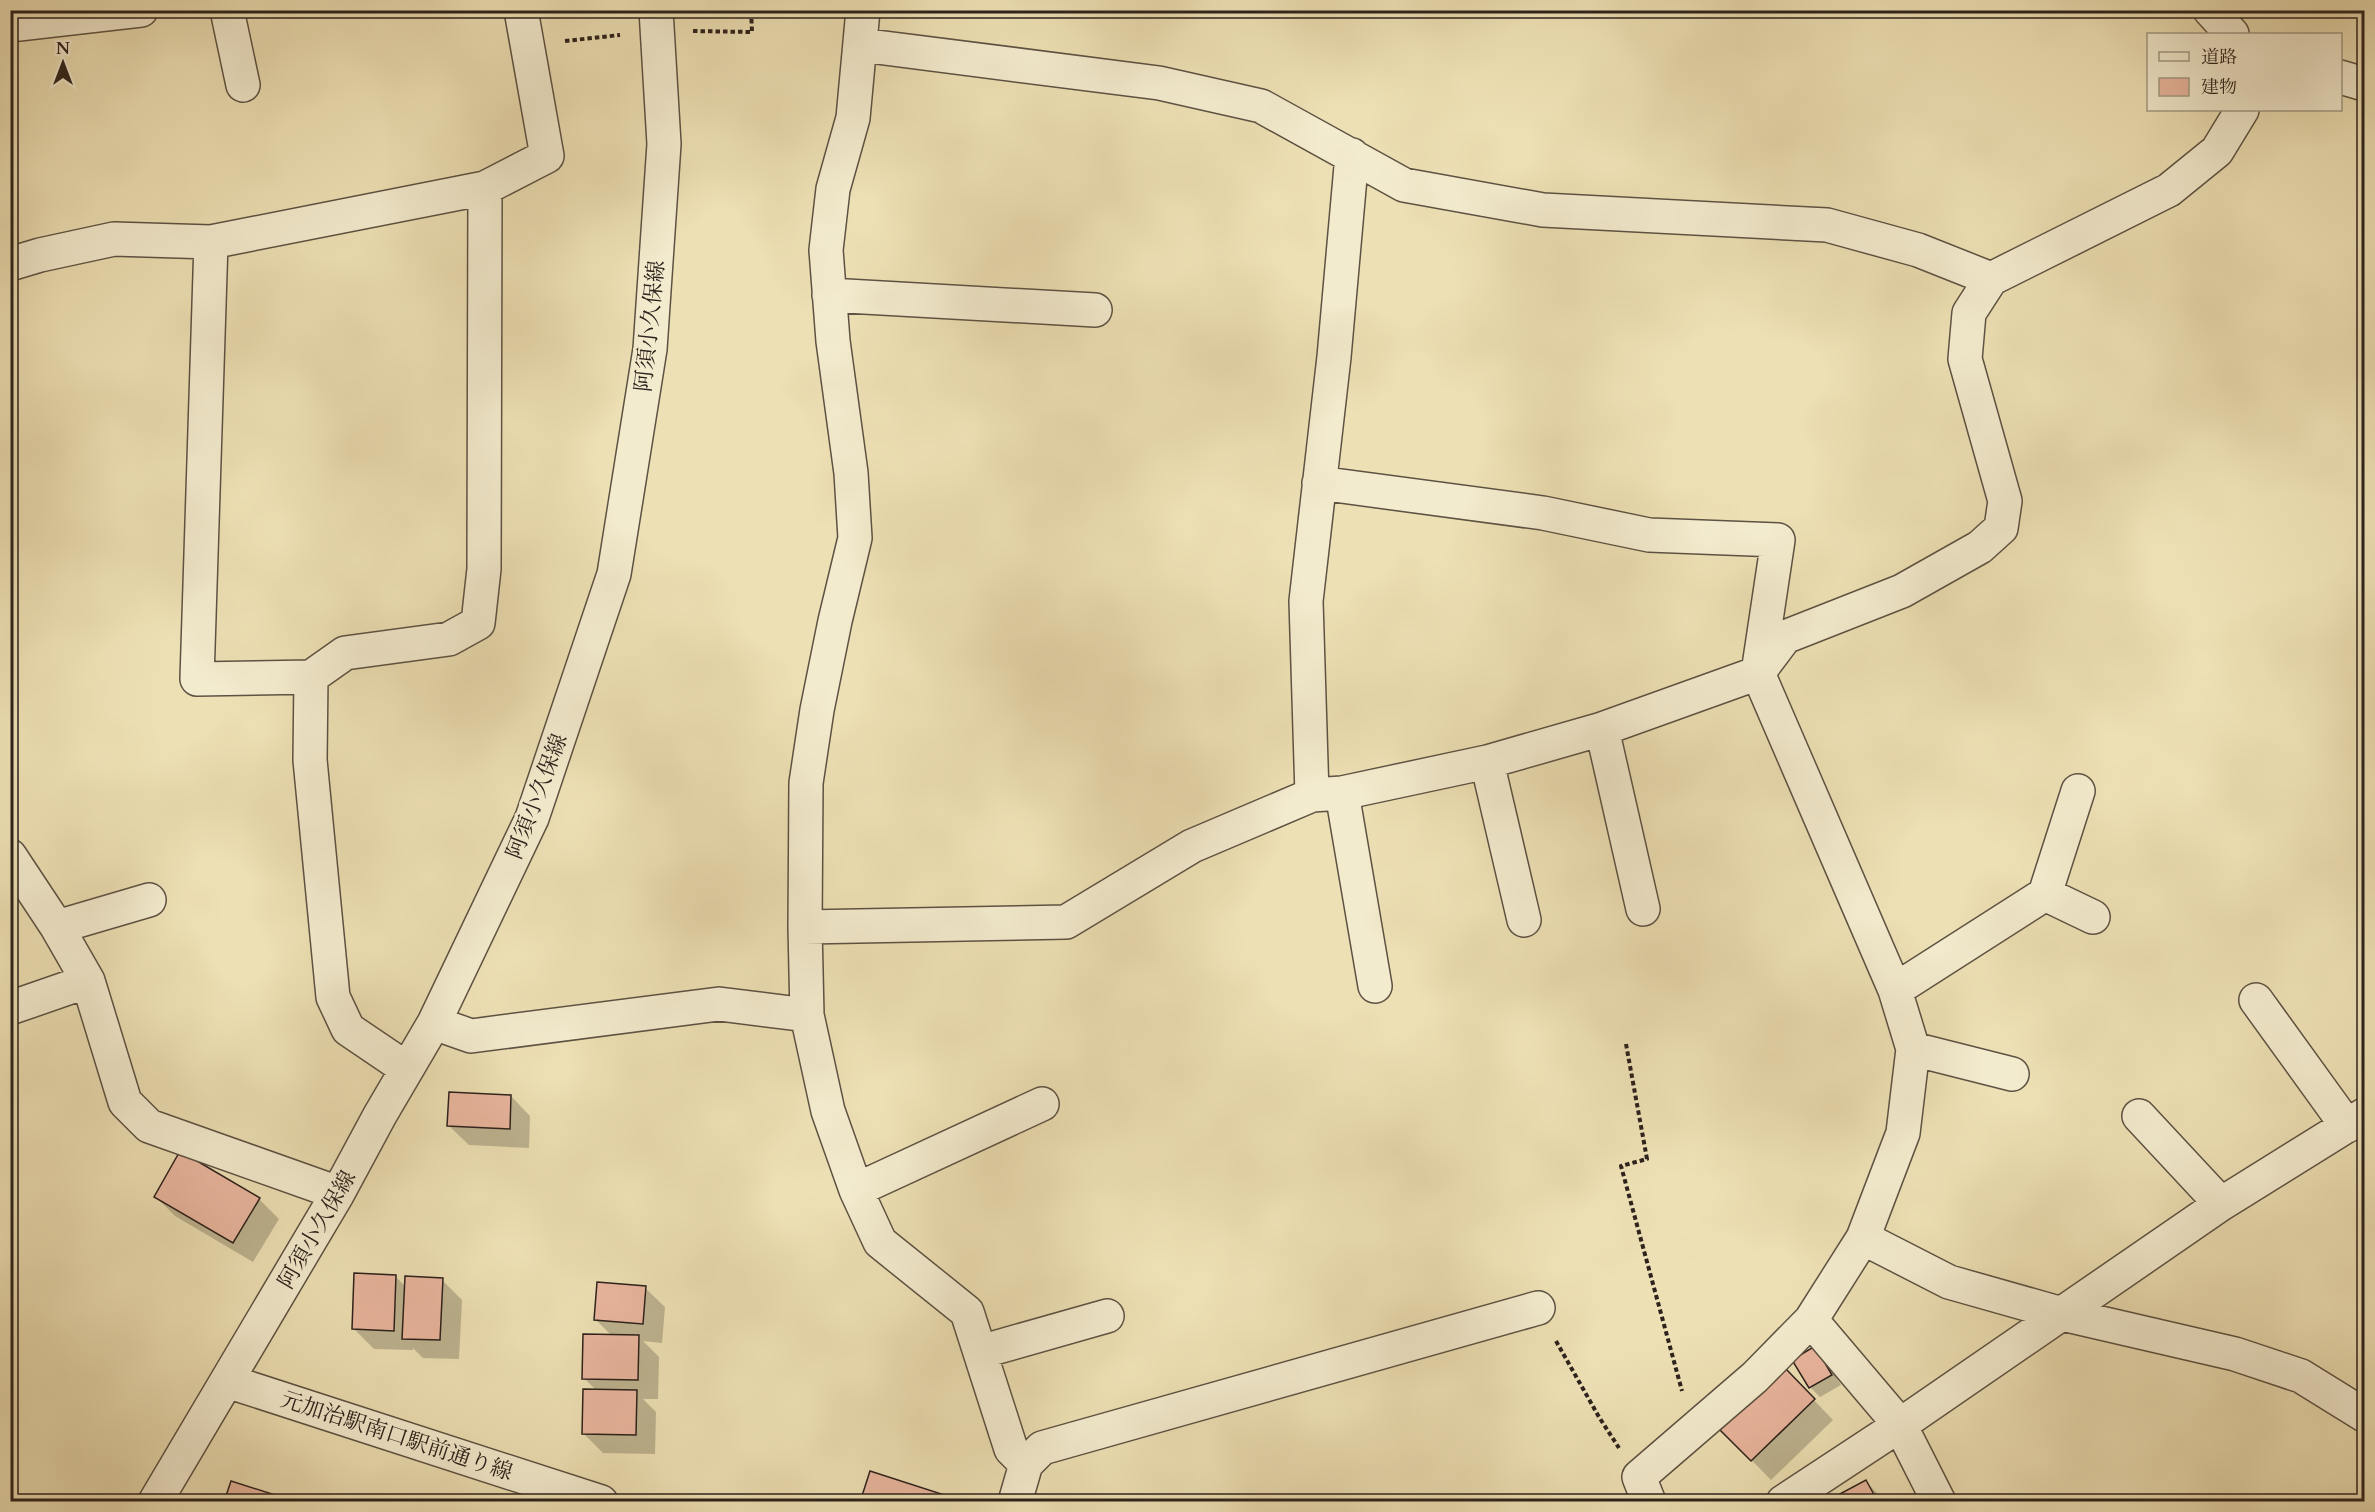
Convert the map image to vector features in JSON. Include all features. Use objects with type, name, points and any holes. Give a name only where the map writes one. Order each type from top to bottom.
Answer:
[{"type":"street","points":[[10,25],[141,10]]},
{"type":"street","points":[[227,10],[243,85]]},
{"type":"street","points":[[10,264],[39,255],[114,239],[211,242],[485,188],[547,156],[521,10]]},
{"type":"street","points":[[864,10],[853,118],[833,189],[826,250],[833,341],[851,473],[855,538],[817,710],[806,783],[807,1015],[828,1111],[856,1191],[880,1242],[967,1312],[1011,1449],[1026,1464]]},
{"type":"street","points":[[2210,10],[2231,33]]},
{"type":"street","name":"阿須小久保線","points":[[155,1502],[338,1193],[434,1023],[532,818],[614,574],[650,350],[664,144],[657,21]]},
{"type":"street","points":[[861,45],[1159,83],[1261,106],[1404,185],[1543,210],[1827,225],[1918,250],[1991,279]]},
{"type":"street","points":[[2342,78],[2364,84]]},
{"type":"street","points":[[805,927],[1066,922],[1192,846],[1327,794],[1488,762],[1602,729],[1758,673],[1785,637],[1902,591],[1980,547],[2001,528],[2005,501],[1965,359],[1970,314],[1991,279],[2169,190],[2217,151],[2241,111]]},
{"type":"street","points":[[1352,155],[1334,357],[1306,601],[1327,794],[1375,986]]},
{"type":"street","points":[[211,242],[198,679],[311,677],[345,653],[449,639],[478,623],[484,569],[485,188]]},
{"type":"street","points":[[829,295],[1095,310]]},
{"type":"street","points":[[1319,483],[1543,513],[1649,535],[1778,540],[1758,673],[1895,990],[1913,1049],[1903,1133],[1863,1238],[1811,1320],[1755,1377],[1693,1429],[1644,1489]]},
{"type":"street","points":[[311,677],[310,760],[333,997],[348,1029],[407,1069]]},
{"type":"street","points":[[1602,729],[1643,909]]},
{"type":"street","points":[[1488,762],[1524,920]]},
{"type":"street","points":[[1895,990],[2045,894],[2078,791]]},
{"type":"street","points":[[10,856],[57,927],[88,981],[125,1102],[149,1126],[338,1193]]},
{"type":"street","points":[[2045,894],[2093,917]]},
{"type":"street","points":[[57,927],[149,900]]},
{"type":"street","points":[[10,1008],[88,981]]},
{"type":"street","points":[[1783,1502],[2221,1204],[2356,1120],[2256,1000]]},
{"type":"street","points":[[434,1023],[471,1036],[719,1004],[807,1015]]},
{"type":"street","points":[[1913,1049],[2012,1074]]},
{"type":"street","points":[[856,1191],[1042,1104]]},
{"type":"street","points":[[2139,1116],[2221,1204]]},
{"type":"street","points":[[1863,1238],[1949,1282],[2062,1314],[2235,1354],[2301,1376],[2364,1415]]},
{"type":"street","points":[[1014,1502],[1026,1464],[1042,1448],[1538,1308]]},
{"type":"street","points":[[980,1352],[1107,1316]]},
{"type":"street","points":[[1811,1320],[1899,1425],[1939,1502]]},
{"type":"street","name":"元加治駅南口駅前通り線","points":[[227,1381],[601,1502]]},
{"type":"path","points":[[560,42],[657,21],[752,32],[752,10]]},
{"type":"path","points":[[1626,1044],[1647,1159],[1621,1166],[1693,1429]]},
{"type":"path","points":[[1538,1308],[1599,1417],[1644,1489]]},
{"type":"building","points":[[449,1092],[511,1095],[510,1129],[447,1126]]},
{"type":"building","points":[[180,1151],[260,1198],[233,1243],[154,1197]]},
{"type":"building","points":[[354,1273],[396,1275],[394,1331],[352,1329]]},
{"type":"building","points":[[405,1276],[443,1278],[440,1340],[402,1339]]},
{"type":"building","points":[[597,1282],[646,1286],[643,1324],[594,1320]]},
{"type":"building","points":[[583,1334],[639,1335],[638,1380],[582,1379]]},
{"type":"building","points":[[1815,1346],[1832,1375],[1809,1388],[1792,1360]]},
{"type":"building","points":[[1785,1368],[1815,1399],[1751,1461],[1720,1430]]},
{"type":"building","points":[[583,1389],[637,1390],[636,1435],[582,1434]]},
{"type":"building","points":[[870,1471],[963,1501],[963,1502],[860,1502]]},
{"type":"building","points":[[1866,1480],[1878,1502],[1825,1502]]},
{"type":"building","points":[[231,1481],[297,1502],[224,1502]]}]
